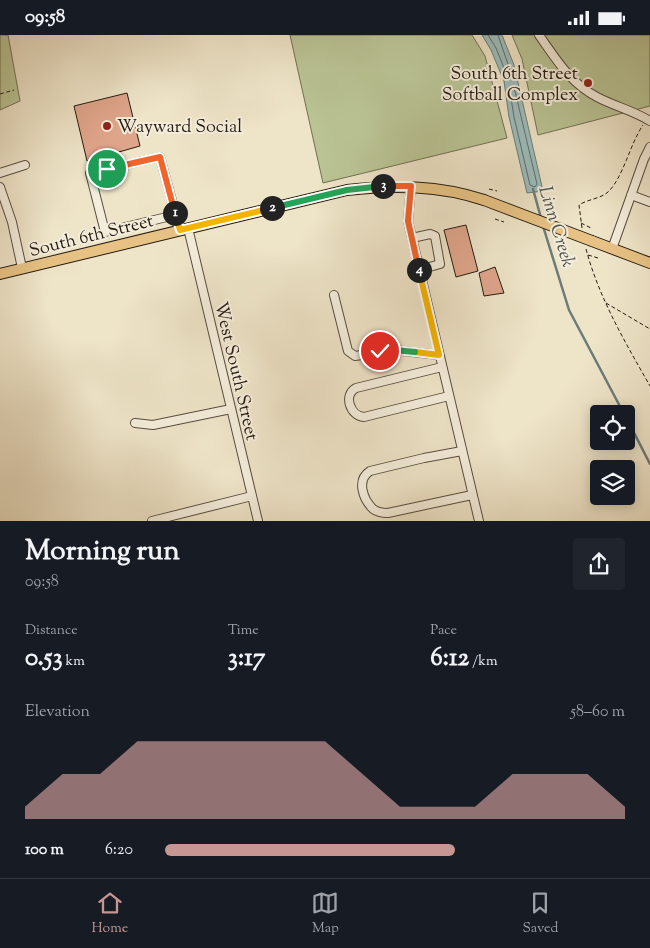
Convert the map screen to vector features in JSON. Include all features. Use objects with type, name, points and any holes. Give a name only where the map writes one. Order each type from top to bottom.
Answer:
[{"type":"main road","name":"South 6th Street","points":[[0,274],[347,190],[381,186],[411,186],[484,199],[589,244],[612,249],[650,263]]},
{"type":"street","points":[[539,35],[571,79],[582,88],[596,97],[649,120]]},
{"type":"street","points":[[612,249],[650,147]]},
{"type":"street","name":"West South Street","points":[[175,215],[105,232],[90,173],[160,157],[175,215],[184,229],[258,521]]},
{"type":"street","points":[[0,173],[25,165]]},
{"type":"street","points":[[411,186],[408,221],[479,521]]},
{"type":"street","points":[[0,187],[12,222],[22,268]]},
{"type":"street","points":[[631,195],[650,202]]},
{"type":"street","points":[[412,238],[430,234],[435,236],[440,264],[420,270]]},
{"type":"street","points":[[334,295],[348,351],[355,356],[394,350],[439,355]]},
{"type":"street","points":[[442,367],[356,388],[349,395],[350,402],[354,413],[358,417],[364,417],[449,396]]},
{"type":"street","points":[[135,423],[153,425],[231,409]]},
{"type":"street","points":[[462,451],[370,471],[364,475],[361,481],[362,489],[366,499],[374,509],[381,513],[472,495]]},
{"type":"street","points":[[152,521],[252,496]]},
{"type":"path","points":[[0,94],[14,90]]},
{"type":"path","points":[[582,231],[579,205],[607,193],[615,185],[638,132],[649,120]]},
{"type":"path","points":[[489,189],[497,191]]},
{"type":"path","points":[[495,219],[504,222]]},
{"type":"path","points":[[581,223],[591,228]]},
{"type":"path","points":[[589,244],[588,255],[606,303],[623,339],[650,386]]},
{"type":"path","points":[[588,255],[598,258]]},
{"type":"path","points":[[606,303],[650,329]]},
{"type":"green space","points":[[0,35],[8,35],[20,101],[0,110]]},
{"type":"green space","points":[[290,35],[472,35],[485,56],[507,138],[323,183]]},
{"type":"green space","name":"South 6th Street Softball Complex","points":[[512,35],[650,35],[650,106],[538,135],[522,59]]},
{"type":"water","points":[[482,35],[502,35],[514,65],[543,191],[527,193],[509,117],[504,81],[491,50]]},
{"type":"building","name":"Wayward Social","points":[[127,93],[140,146],[87,161],[74,106]]},
{"type":"building","points":[[466,225],[478,271],[456,277],[444,230]]},
{"type":"building","points":[[495,267],[504,293],[484,296],[479,273]]},
{"type":"waterway","name":"Linn Creek","points":[[533,189],[541,218]]},
{"type":"waterway","name":"Linn Creek","points":[[543,226],[569,310],[619,405]]},
{"type":"waterway","name":"Linn Creek","points":[[635,435],[650,464]]},
{"type":"place","name":"South 6th Street Softball Complex","points":[[588,83]]},
{"type":"place","name":"Wayward Social","points":[[107,126]]},
{"type":"route","points":[[107,169],[160,157],[180,230],[347,190],[381,186],[411,186],[408,221],[439,355],[394,350],[380,351]]}]
